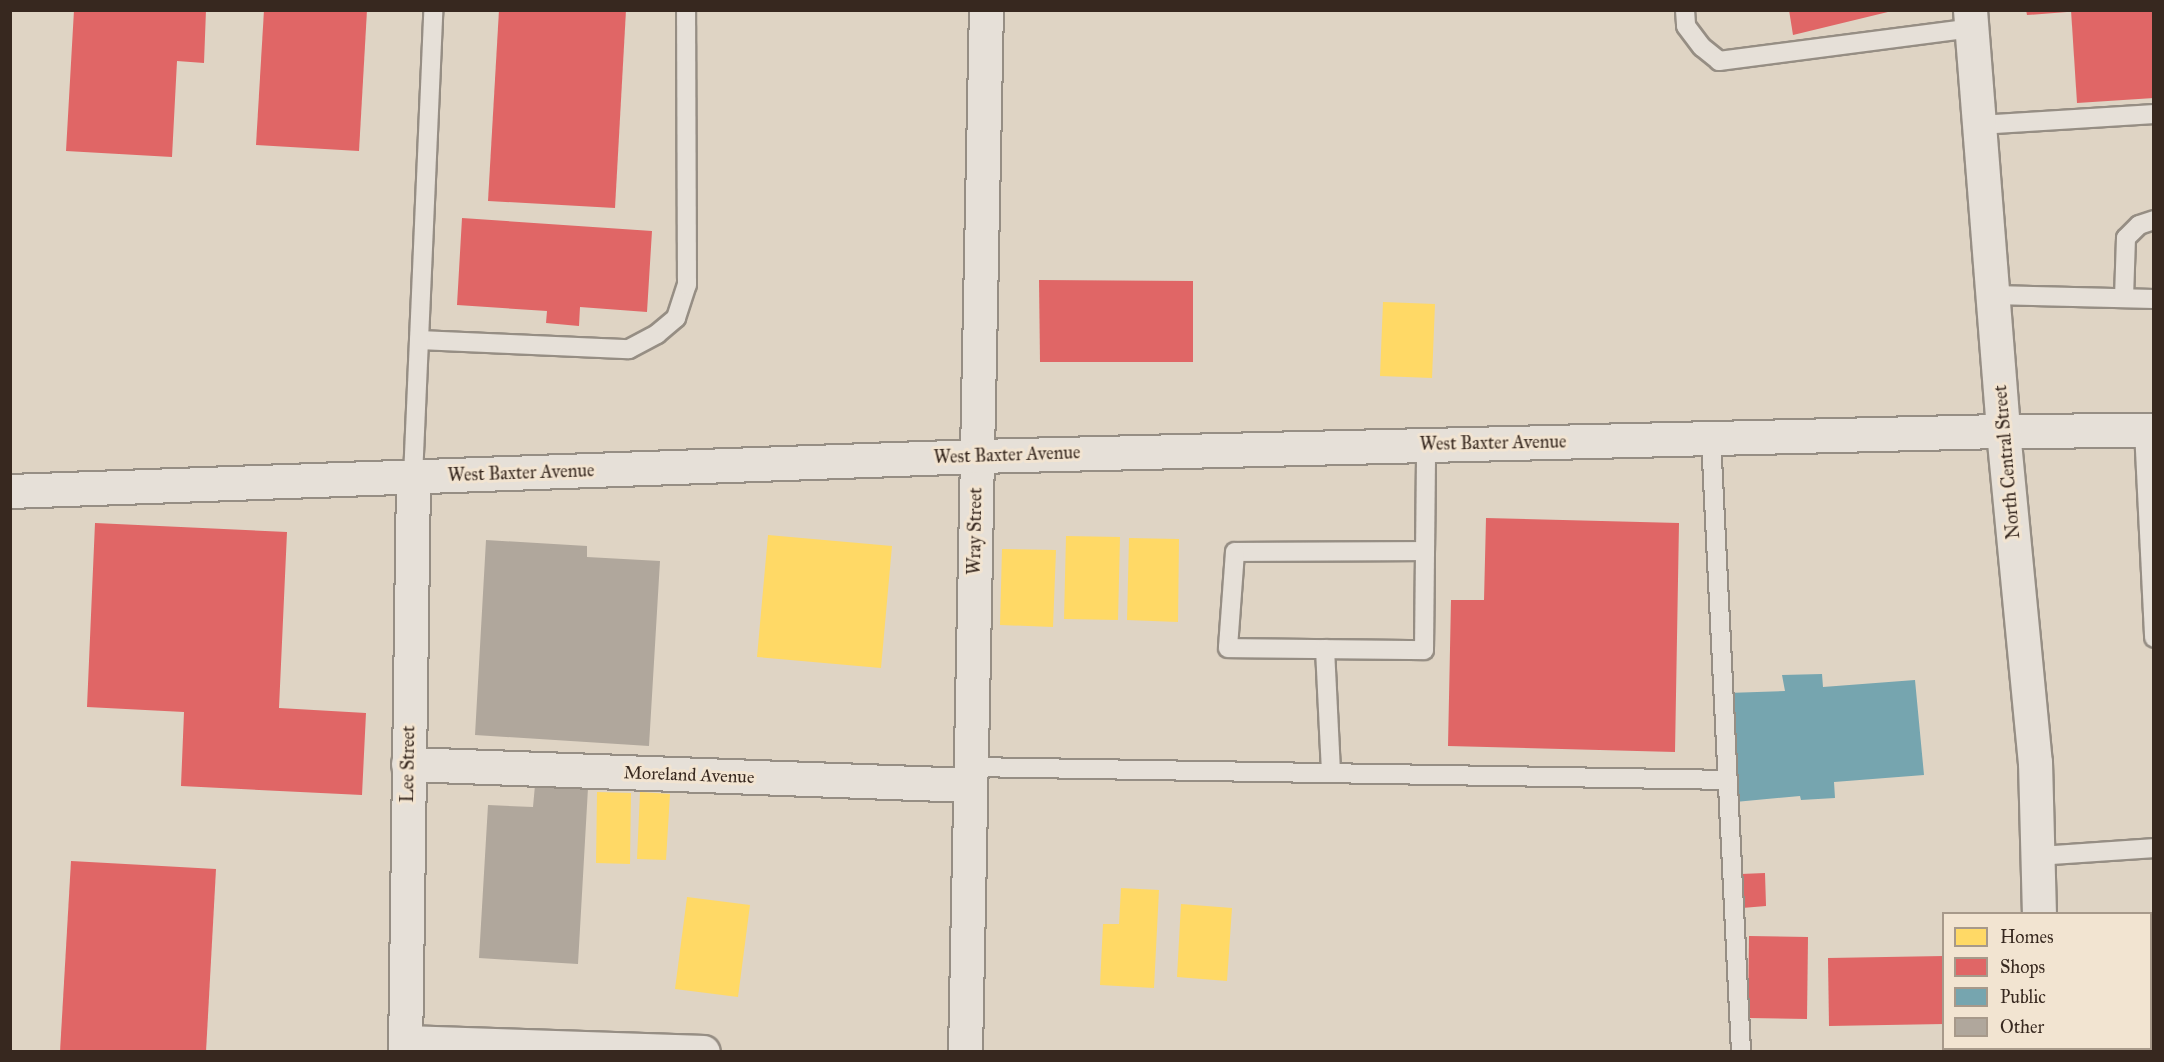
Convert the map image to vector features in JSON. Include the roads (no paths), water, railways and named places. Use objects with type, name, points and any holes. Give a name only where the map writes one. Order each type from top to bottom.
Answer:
[{"type":"street","name":"Wray Street","points":[[965,1052],[986,10]]},
{"type":"street","name":"North Central Street","points":[[1971,19],[2003,431],[2035,762],[2039,912]]},
{"type":"street","name":"West Baxter Avenue","points":[[10,491],[977,456],[2003,431],[2149,430]]},
{"type":"street","name":"Lee Street","points":[[406,1047],[413,477]]},
{"type":"street","name":"Moreland Avenue","points":[[408,764],[970,776]]},
{"type":"street","points":[[406,1047],[703,1052]]},
{"type":"lane","points":[[413,477],[433,10]]},
{"type":"lane","points":[[419,340],[629,349],[657,334],[676,318],[687,285],[686,10]]},
{"type":"lane","points":[[1685,10],[1686,26],[1702,47],[1719,61],[1971,19]]},
{"type":"lane","points":[[1980,126],[2154,114]]},
{"type":"lane","points":[[2124,298],[2126,238],[2139,225],[2154,220]]},
{"type":"lane","points":[[1993,295],[2154,299]]},
{"type":"lane","points":[[2149,430],[2154,638]]},
{"type":"lane","points":[[1711,438],[1741,1052]]},
{"type":"lane","points":[[1425,551],[1235,552],[1228,648],[1424,650],[1425,551],[1426,445]]},
{"type":"lane","points":[[1325,649],[1331,773]]},
{"type":"lane","points":[[970,776],[1331,773],[1728,780]]},
{"type":"lane","points":[[2038,856],[2154,848]]}]
